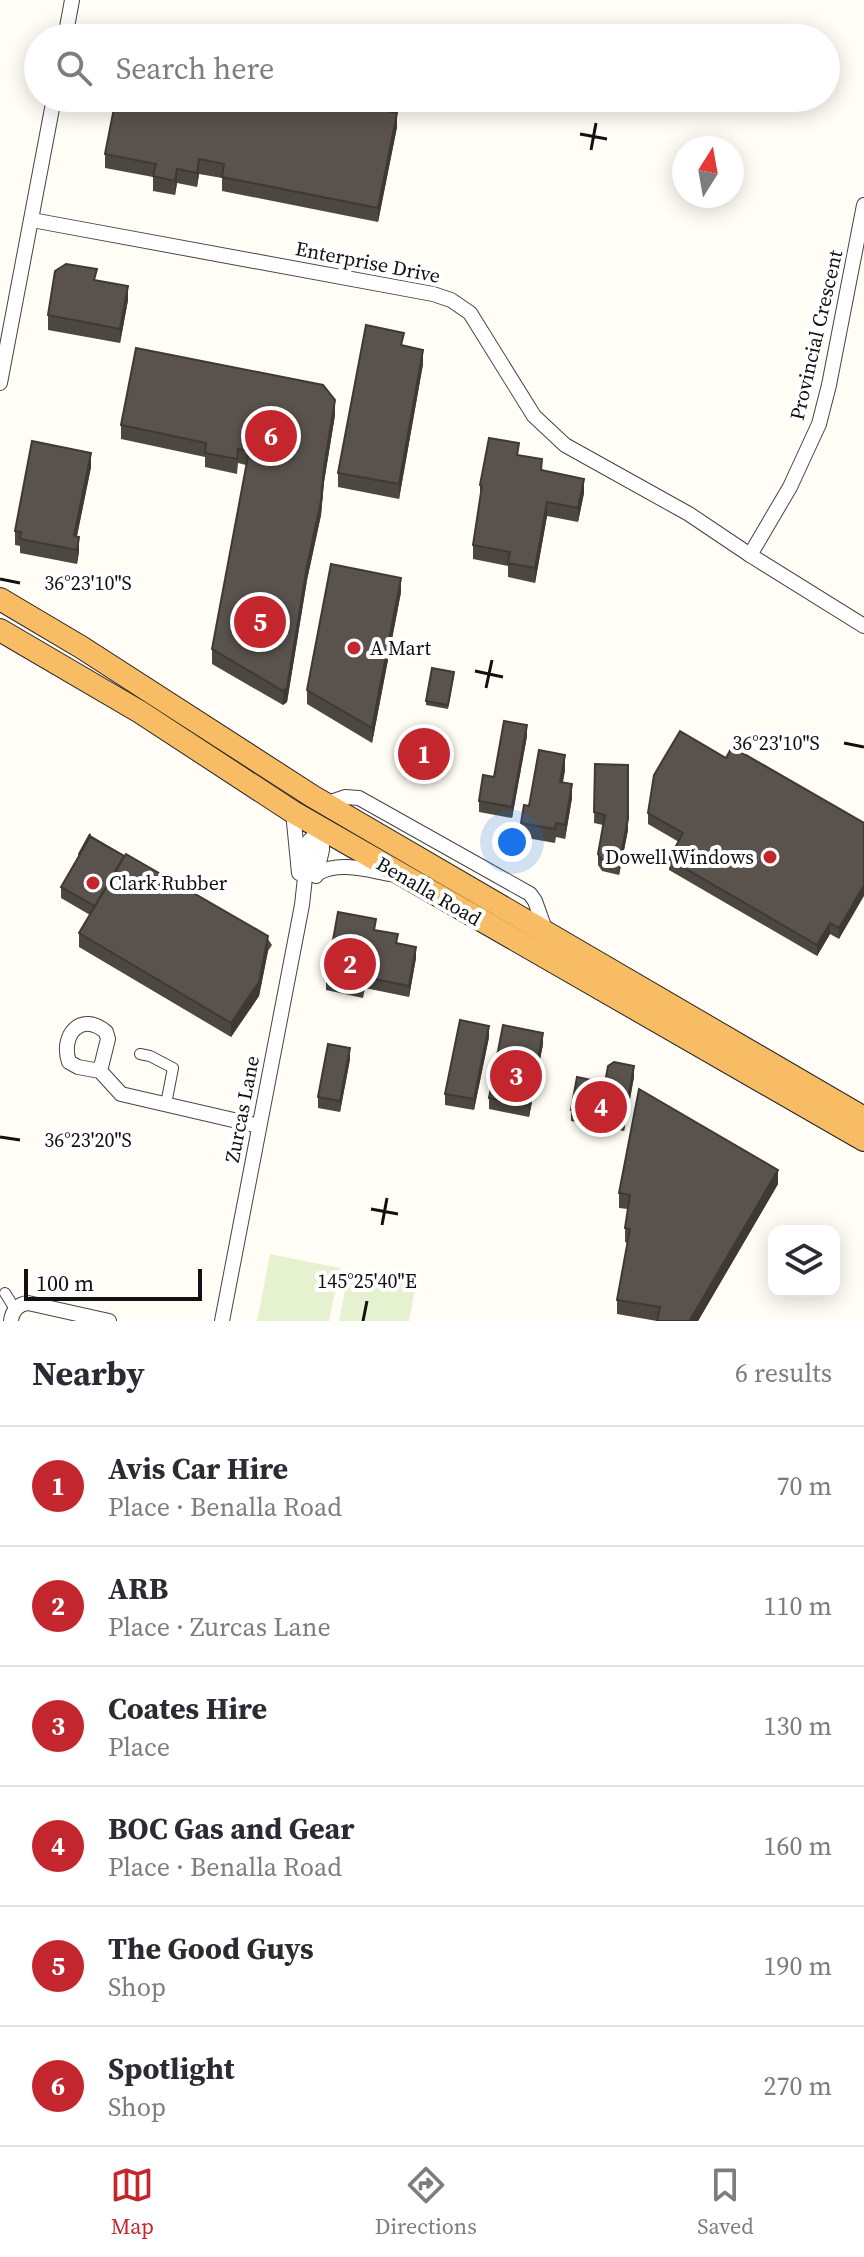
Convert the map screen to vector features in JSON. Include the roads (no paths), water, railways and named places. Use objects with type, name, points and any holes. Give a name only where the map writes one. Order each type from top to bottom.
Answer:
[{"type":"highway","name":"Benalla Road","points":[[0,599],[81,647],[331,808],[864,1118]]},
{"type":"highway","name":"Benalla Road","points":[[0,630],[140,712],[293,812],[864,1140]]},
{"type":"highway","points":[[322,829],[331,808]]},
{"type":"highway","points":[[607,967],[607,977],[619,1000]]},
{"type":"street","points":[[68,24],[72,0]]},
{"type":"street","points":[[0,383],[51,112]]},
{"type":"street","name":"Provincial Crescent","points":[[750,555],[790,487],[819,424],[864,205]]},
{"type":"street","name":"Enterprise Drive","points":[[32,220],[433,294],[451,300],[470,313],[534,416],[565,445],[689,514],[864,626]]},
{"type":"street","name":"Zurcas Lane","points":[[293,812],[302,905]]},
{"type":"street","name":"Zurcas Lane","points":[[302,905],[318,873],[322,829]]},
{"type":"street","name":"Zurcas Lane","points":[[222,1321],[302,905],[309,841],[322,829]]},
{"type":"street","points":[[318,873],[327,868],[340,867],[403,875]]},
{"type":"street","points":[[140,1054],[173,1068],[166,1104]]},
{"type":"street","points":[[100,1071],[121,1094],[259,1126]]},
{"type":"street","points":[[5,1293],[13,1315]]},
{"type":"street","points":[[13,1315],[22,1304],[28,1303],[109,1321]]},
{"type":"place","name":"Spotlight","points":[[271,436]]},
{"type":"place","name":"The Good Guys","points":[[260,622]]},
{"type":"place","name":"A Mart","points":[[354,648]]},
{"type":"place","name":"Avis Car Hire","points":[[424,754]]},
{"type":"place","name":"Dowell Windows","points":[[770,857]]},
{"type":"place","name":"Clark Rubber","points":[[93,883]]},
{"type":"place","name":"ARB","points":[[350,964]]},
{"type":"place","name":"Coates Hire","points":[[516,1076]]},
{"type":"place","name":"BOC Gas and Gear","points":[[601,1107]]}]
